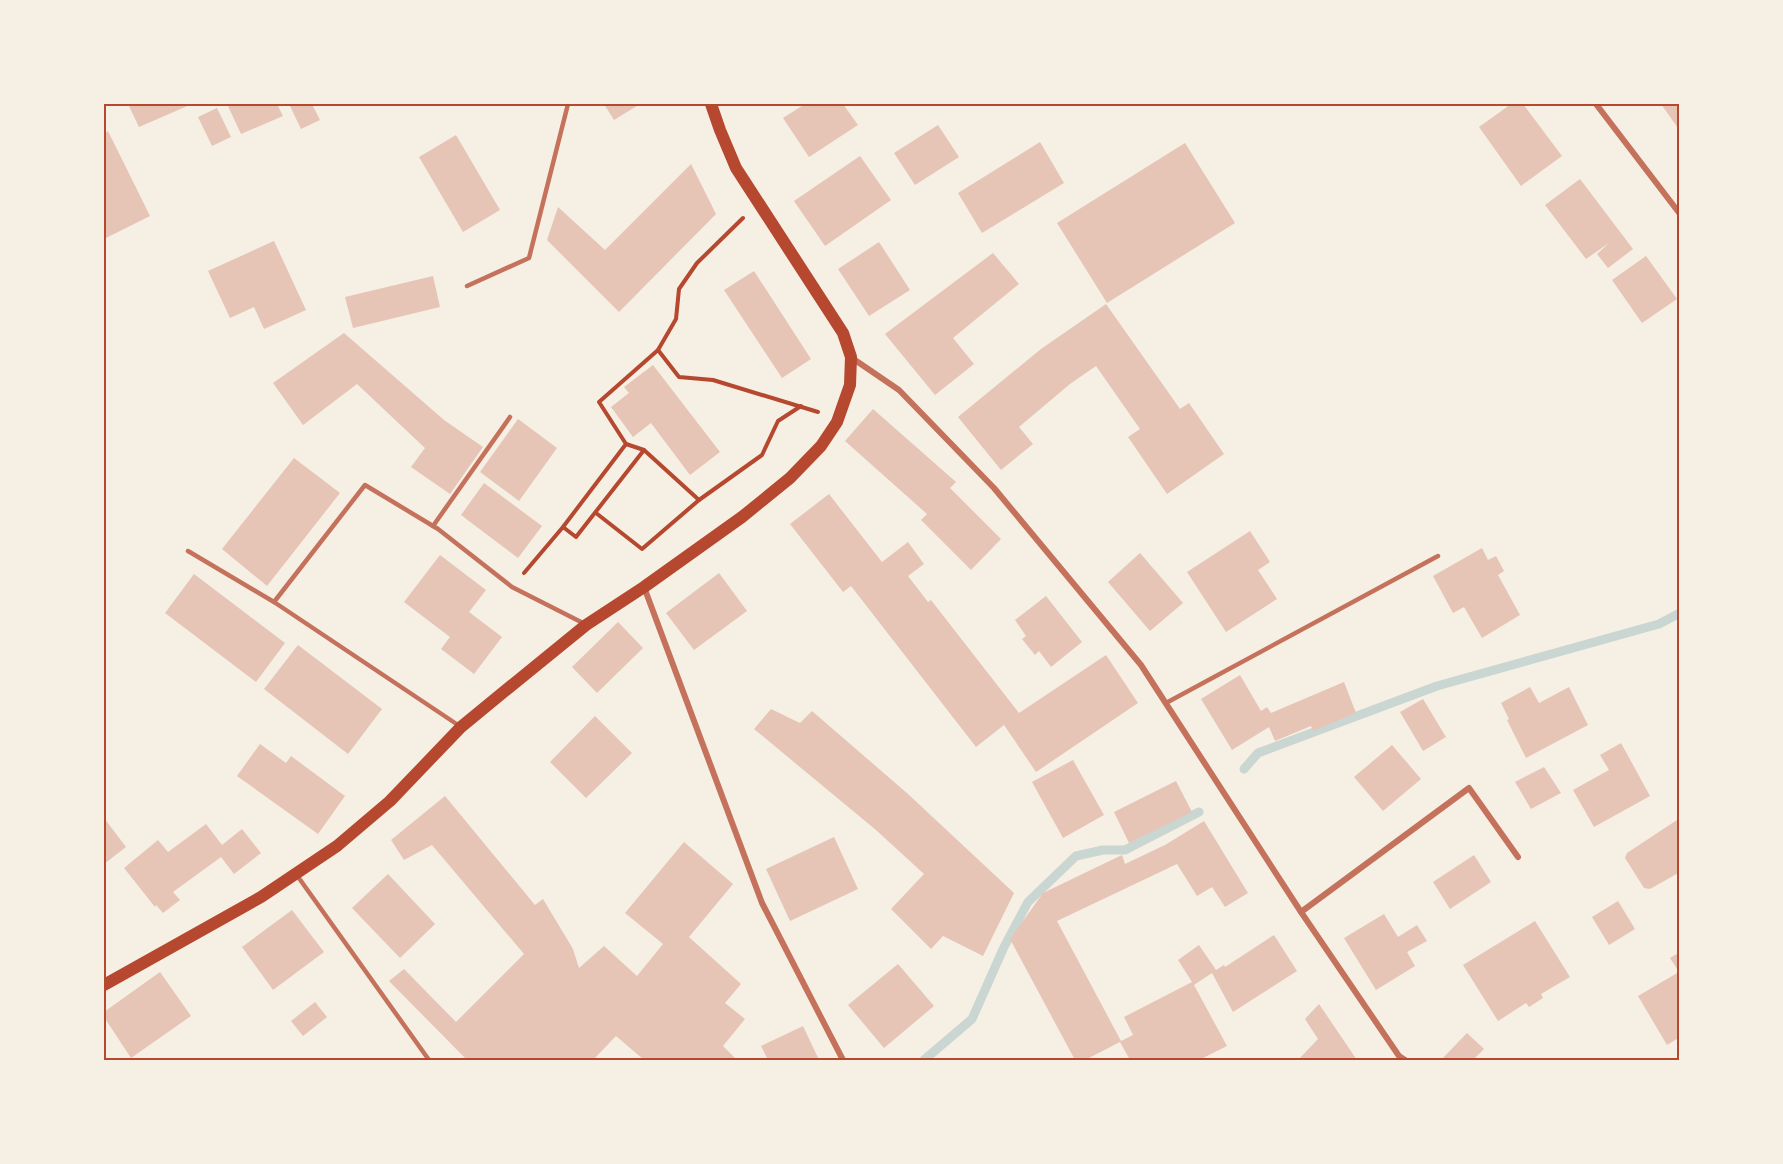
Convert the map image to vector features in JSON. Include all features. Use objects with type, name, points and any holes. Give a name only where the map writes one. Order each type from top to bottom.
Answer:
[{"type":"main road","points":[[104,985],[261,897],[337,846],[390,801],[461,727],[586,625],[742,517],[790,478],[821,446],[837,422],[850,386],[851,357],[843,333],[828,307],[736,168],[711,104]]},
{"type":"street","points":[[1596,104],[1680,214]]},
{"type":"street","points":[[851,357],[899,390],[994,488],[1141,665],[1301,912],[1400,1059]]},
{"type":"street","points":[[644,587],[762,903],[843,1060]]},
{"type":"street","points":[[1301,912],[1469,788],[1518,857]]},
{"type":"lane","points":[[467,286],[529,258],[568,104]]},
{"type":"lane","points":[[433,526],[510,417]]},
{"type":"lane","points":[[274,602],[365,485],[438,529],[512,587],[586,625]]},
{"type":"lane","points":[[188,551],[274,602],[461,727]]},
{"type":"lane","points":[[1166,703],[1438,555]]},
{"type":"lane","points":[[296,874],[429,1060]]},
{"type":"path","points":[[699,500],[644,450],[626,444],[599,402],[658,350],[676,319],[679,289],[697,263],[740,220]]},
{"type":"path","points":[[658,350],[679,377],[713,380],[822,414]]},
{"type":"path","points":[[596,513],[642,549],[699,500],[762,455],[778,421],[801,406]]},
{"type":"path","points":[[512,587],[563,527],[626,444]]},
{"type":"path","points":[[563,527],[576,537],[644,450]]},
{"type":"building","points":[[128,104],[192,104],[139,127]]},
{"type":"building","points":[[227,104],[277,104],[283,116],[241,134]]},
{"type":"building","points":[[289,104],[312,104],[320,120],[301,129]]},
{"type":"building","points":[[604,104],[640,104],[614,120]]},
{"type":"building","points":[[805,104],[843,104],[858,125],[809,157],[783,118]]},
{"type":"building","points":[[1511,104],[1523,104],[1562,156],[1521,186],[1479,127]]},
{"type":"building","points":[[1661,104],[1680,104],[1680,131]]},
{"type":"building","points":[[217,108],[231,137],[212,146],[198,117]]},
{"type":"building","points":[[938,125],[959,157],[915,185],[894,153]]},
{"type":"building","points":[[108,131],[150,216],[104,239],[104,134]]},
{"type":"building","points":[[456,135],[500,210],[463,232],[419,157]]},
{"type":"building","points":[[1040,142],[1064,183],[982,233],[958,193]]},
{"type":"building","points":[[1185,143],[1235,223],[1107,303],[1057,223]]},
{"type":"building","points":[[860,156],[891,200],[825,246],[794,201]]},
{"type":"building","points":[[691,164],[716,214],[619,312],[547,240],[558,207],[605,250]]},
{"type":"building","points":[[1580,179],[1633,249],[1608,268],[1597,254],[1609,243],[1586,259],[1545,205]]},
{"type":"building","points":[[274,241],[306,310],[264,329],[254,307],[230,318],[208,271]]},
{"type":"building","points":[[879,242],[910,290],[869,316],[838,269]]},
{"type":"building","points":[[993,253],[1019,284],[953,338],[974,364],[935,395],[885,334]]},
{"type":"building","points":[[1646,256],[1677,299],[1642,323],[1612,280]]},
{"type":"building","points":[[754,271],[811,359],[782,378],[724,290]]},
{"type":"building","points":[[433,276],[440,307],[353,328],[345,297]]},
{"type":"building","points":[[1106,304],[1180,409],[1189,403],[1224,454],[1167,494],[1128,437],[1140,429],[1096,366],[1070,384],[1019,427],[1033,444],[1001,470],[958,417],[1041,349]]},
{"type":"building","points":[[344,333],[444,420],[483,447],[450,494],[411,467],[425,448],[357,384],[303,425],[273,383]]},
{"type":"building","points":[[653,365],[720,452],[690,475],[651,423],[633,437],[611,407],[629,393],[624,387]]},
{"type":"building","points":[[873,409],[956,482],[950,488],[1001,539],[971,570],[921,520],[927,514],[845,441]]},
{"type":"building","points":[[518,419],[557,448],[519,501],[480,472]]},
{"type":"building","points":[[294,458],[340,493],[267,586],[222,549]]},
{"type":"building","points":[[484,483],[542,526],[518,558],[461,515]]},
{"type":"building","points":[[829,494],[882,562],[908,542],[924,564],[908,576],[928,602],[931,600],[1019,713],[1106,655],[1138,703],[1036,772],[1004,725],[976,747],[851,586],[843,592],[790,524]]},
{"type":"building","points":[[1250,531],[1270,562],[1258,570],[1277,599],[1226,632],[1187,572]]},
{"type":"building","points":[[1482,548],[1488,560],[1496,556],[1504,571],[1498,575],[1520,615],[1482,638],[1464,607],[1453,613],[1433,576]]},
{"type":"building","points":[[1140,553],[1183,603],[1150,631],[1108,582]]},
{"type":"building","points":[[440,555],[486,590],[469,612],[502,637],[474,674],[441,649],[450,637],[404,602]]},
{"type":"building","points":[[719,573],[747,611],[694,650],[666,613]]},
{"type":"building","points":[[194,574],[285,643],[256,682],[165,613]]},
{"type":"building","points":[[1046,596],[1082,642],[1051,667],[1039,651],[1035,655],[1022,639],[1026,636],[1015,620]]},
{"type":"building","points":[[618,622],[643,648],[597,693],[572,667]]},
{"type":"building","points":[[298,645],[382,709],[348,754],[264,689]]},
{"type":"building","points":[[1240,675],[1261,711],[1267,707],[1271,713],[1344,682],[1356,713],[1313,731],[1311,726],[1275,741],[1269,727],[1232,750],[1201,699]]},
{"type":"building","points":[[1530,687],[1539,703],[1569,687],[1588,725],[1526,758],[1501,703]]},
{"type":"building","points":[[1423,699],[1446,737],[1423,751],[1400,712]]},
{"type":"building","points":[[771,709],[800,723],[812,711],[908,794],[1014,893],[983,956],[943,936],[931,949],[891,909],[924,874],[876,830],[754,729]]},
{"type":"building","points":[[595,716],[632,753],[586,798],[550,762]]},
{"type":"building","points":[[1621,743],[1650,796],[1594,827],[1573,790],[1609,770],[1600,755]]},
{"type":"building","points":[[260,744],[286,763],[291,756],[345,796],[318,834],[237,776]]},
{"type":"building","points":[[1392,745],[1421,779],[1383,811],[1354,777]]},
{"type":"building","points":[[1073,760],[1104,815],[1063,838],[1032,782]]},
{"type":"building","points":[[1544,767],[1561,793],[1531,809],[1515,782]]},
{"type":"building","points":[[1176,781],[1192,812],[1129,843],[1114,812]]},
{"type":"building","points":[[445,796],[535,905],[543,899],[573,949],[579,968],[604,946],[637,976],[663,944],[625,913],[684,842],[733,884],[689,937],[741,984],[725,1003],[745,1019],[723,1046],[737,1060],[644,1060],[616,1036],[593,1060],[467,1060],[389,981],[404,969],[456,1022],[524,954],[432,845],[404,860],[391,840]]},
{"type":"building","points":[[104,818],[126,847],[104,864]]},
{"type":"building","points":[[1680,818],[1680,872],[1650,889],[1644,888],[1625,858],[1627,853]]},
{"type":"building","points":[[1204,821],[1248,893],[1225,907],[1212,887],[1197,896],[1177,864],[1057,921],[1121,1041],[1133,1035],[1124,1017],[1192,982],[1178,960],[1199,945],[1216,970],[1224,965],[1225,967],[1274,935],[1297,971],[1233,1012],[1212,973],[1194,985],[1227,1046],[1199,1060],[1130,1060],[1120,1042],[1085,1060],[1075,1060],[1010,939],[1043,893],[1122,855],[1125,864],[1165,845]]},
{"type":"building","points":[[206,824],[222,845],[242,829],[261,853],[234,874],[221,857],[173,892],[180,900],[163,913],[156,905],[155,907],[124,868],[158,840],[168,852]]},
{"type":"building","points":[[834,837],[858,889],[790,921],[766,869]]},
{"type":"building","points":[[1474,855],[1491,882],[1450,909],[1433,882]]},
{"type":"building","points":[[388,874],[435,924],[400,958],[352,908]]},
{"type":"building","points":[[1618,901],[1635,929],[1609,945],[1592,917]]},
{"type":"building","points":[[292,910],[324,952],[273,990],[242,947]]},
{"type":"building","points":[[1384,914],[1398,937],[1417,925],[1427,941],[1407,952],[1415,966],[1376,990],[1344,938]]},
{"type":"building","points":[[1535,921],[1570,977],[1541,994],[1543,998],[1529,1007],[1526,1003],[1498,1021],[1463,965]]},
{"type":"building","points":[[1680,952],[1680,1037],[1667,1045],[1638,996],[1679,972],[1670,958]]},
{"type":"building","points":[[898,964],[934,1006],[884,1048],[848,1005]]},
{"type":"building","points":[[160,972],[191,1016],[131,1058],[104,1017],[104,1012]]},
{"type":"building","points":[[315,1002],[327,1017],[303,1036],[291,1021]]},
{"type":"building","points":[[1319,1004],[1357,1060],[1298,1060],[1318,1039],[1305,1019]]},
{"type":"building","points":[[803,1026],[819,1060],[768,1060],[761,1046]]},
{"type":"building","points":[[1467,1033],[1484,1049],[1473,1060],[1441,1060]]},
{"type":"waterway","points":[[1244,769],[1258,753],[1437,686],[1659,624],[1680,613]]},
{"type":"waterway","points":[[924,1060],[972,1019],[1004,947],[1028,902],[1076,856],[1103,850],[1125,850],[1199,812]]}]
